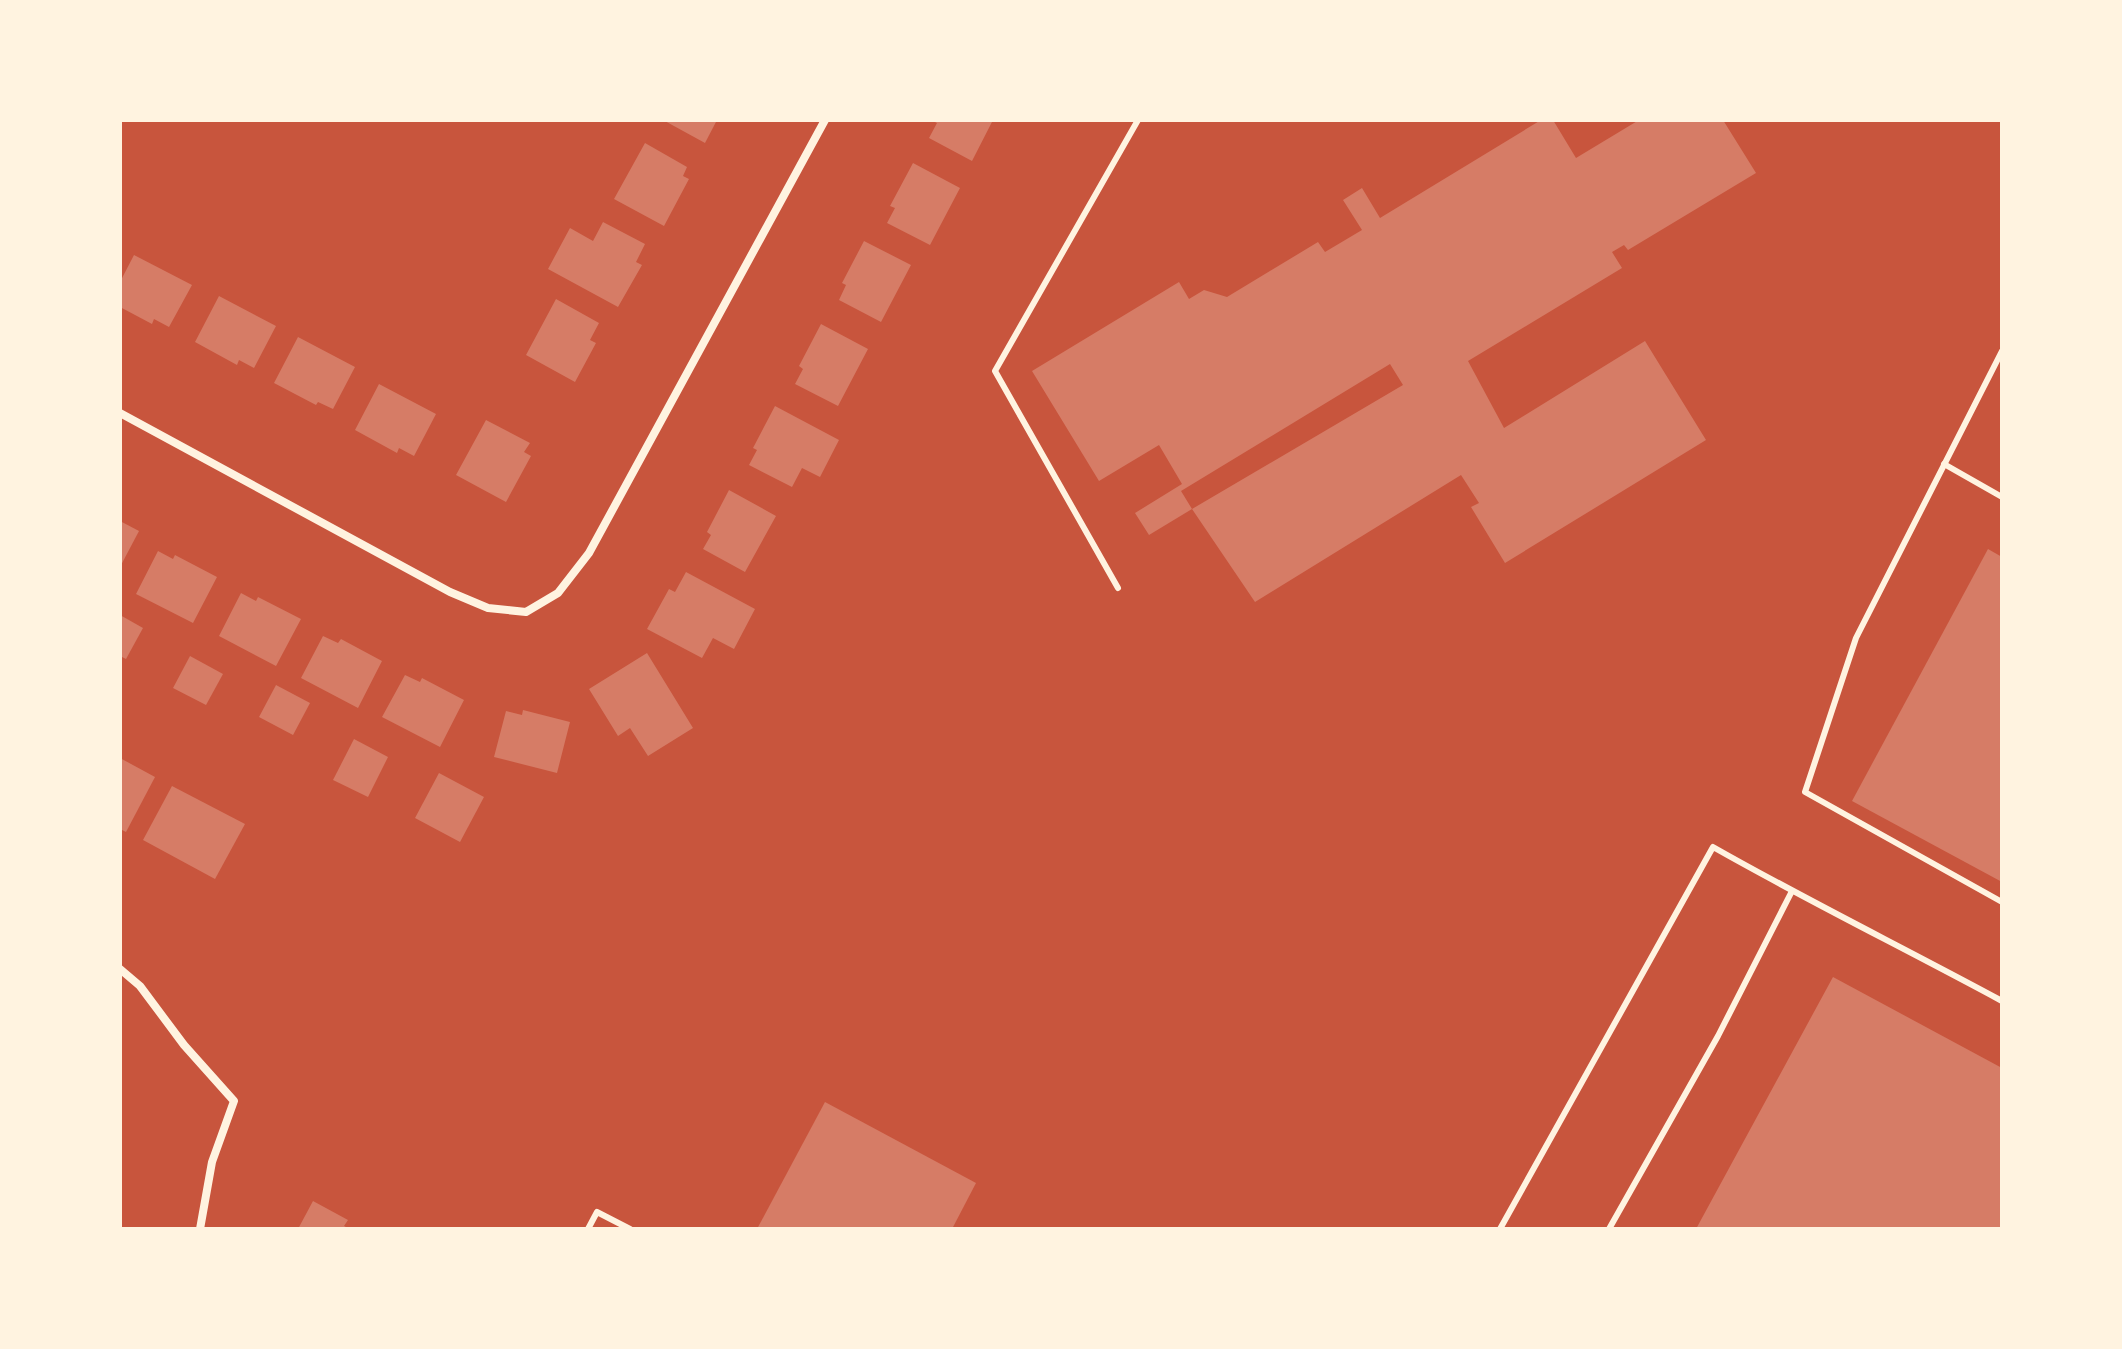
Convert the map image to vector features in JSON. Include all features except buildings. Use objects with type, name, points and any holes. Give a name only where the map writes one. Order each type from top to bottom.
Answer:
[{"type":"street","points":[[120,413],[450,592],[488,608],[526,612],[558,593],[589,553],[825,120]]},
{"type":"street","points":[[120,969],[140,986],[184,1045],[234,1101],[212,1162],[200,1229]]},
{"type":"lane","points":[[1118,588],[995,371],[1138,120]]},
{"type":"lane","points":[[2002,351],[1856,638],[1805,792],[2002,902]]},
{"type":"lane","points":[[1944,464],[2002,497]]},
{"type":"lane","points":[[1500,1229],[1713,847],[2002,1001]]},
{"type":"lane","points":[[1609,1229],[1718,1036],[1792,891]]},
{"type":"lane","points":[[588,1229],[597,1212],[630,1229]]}]
